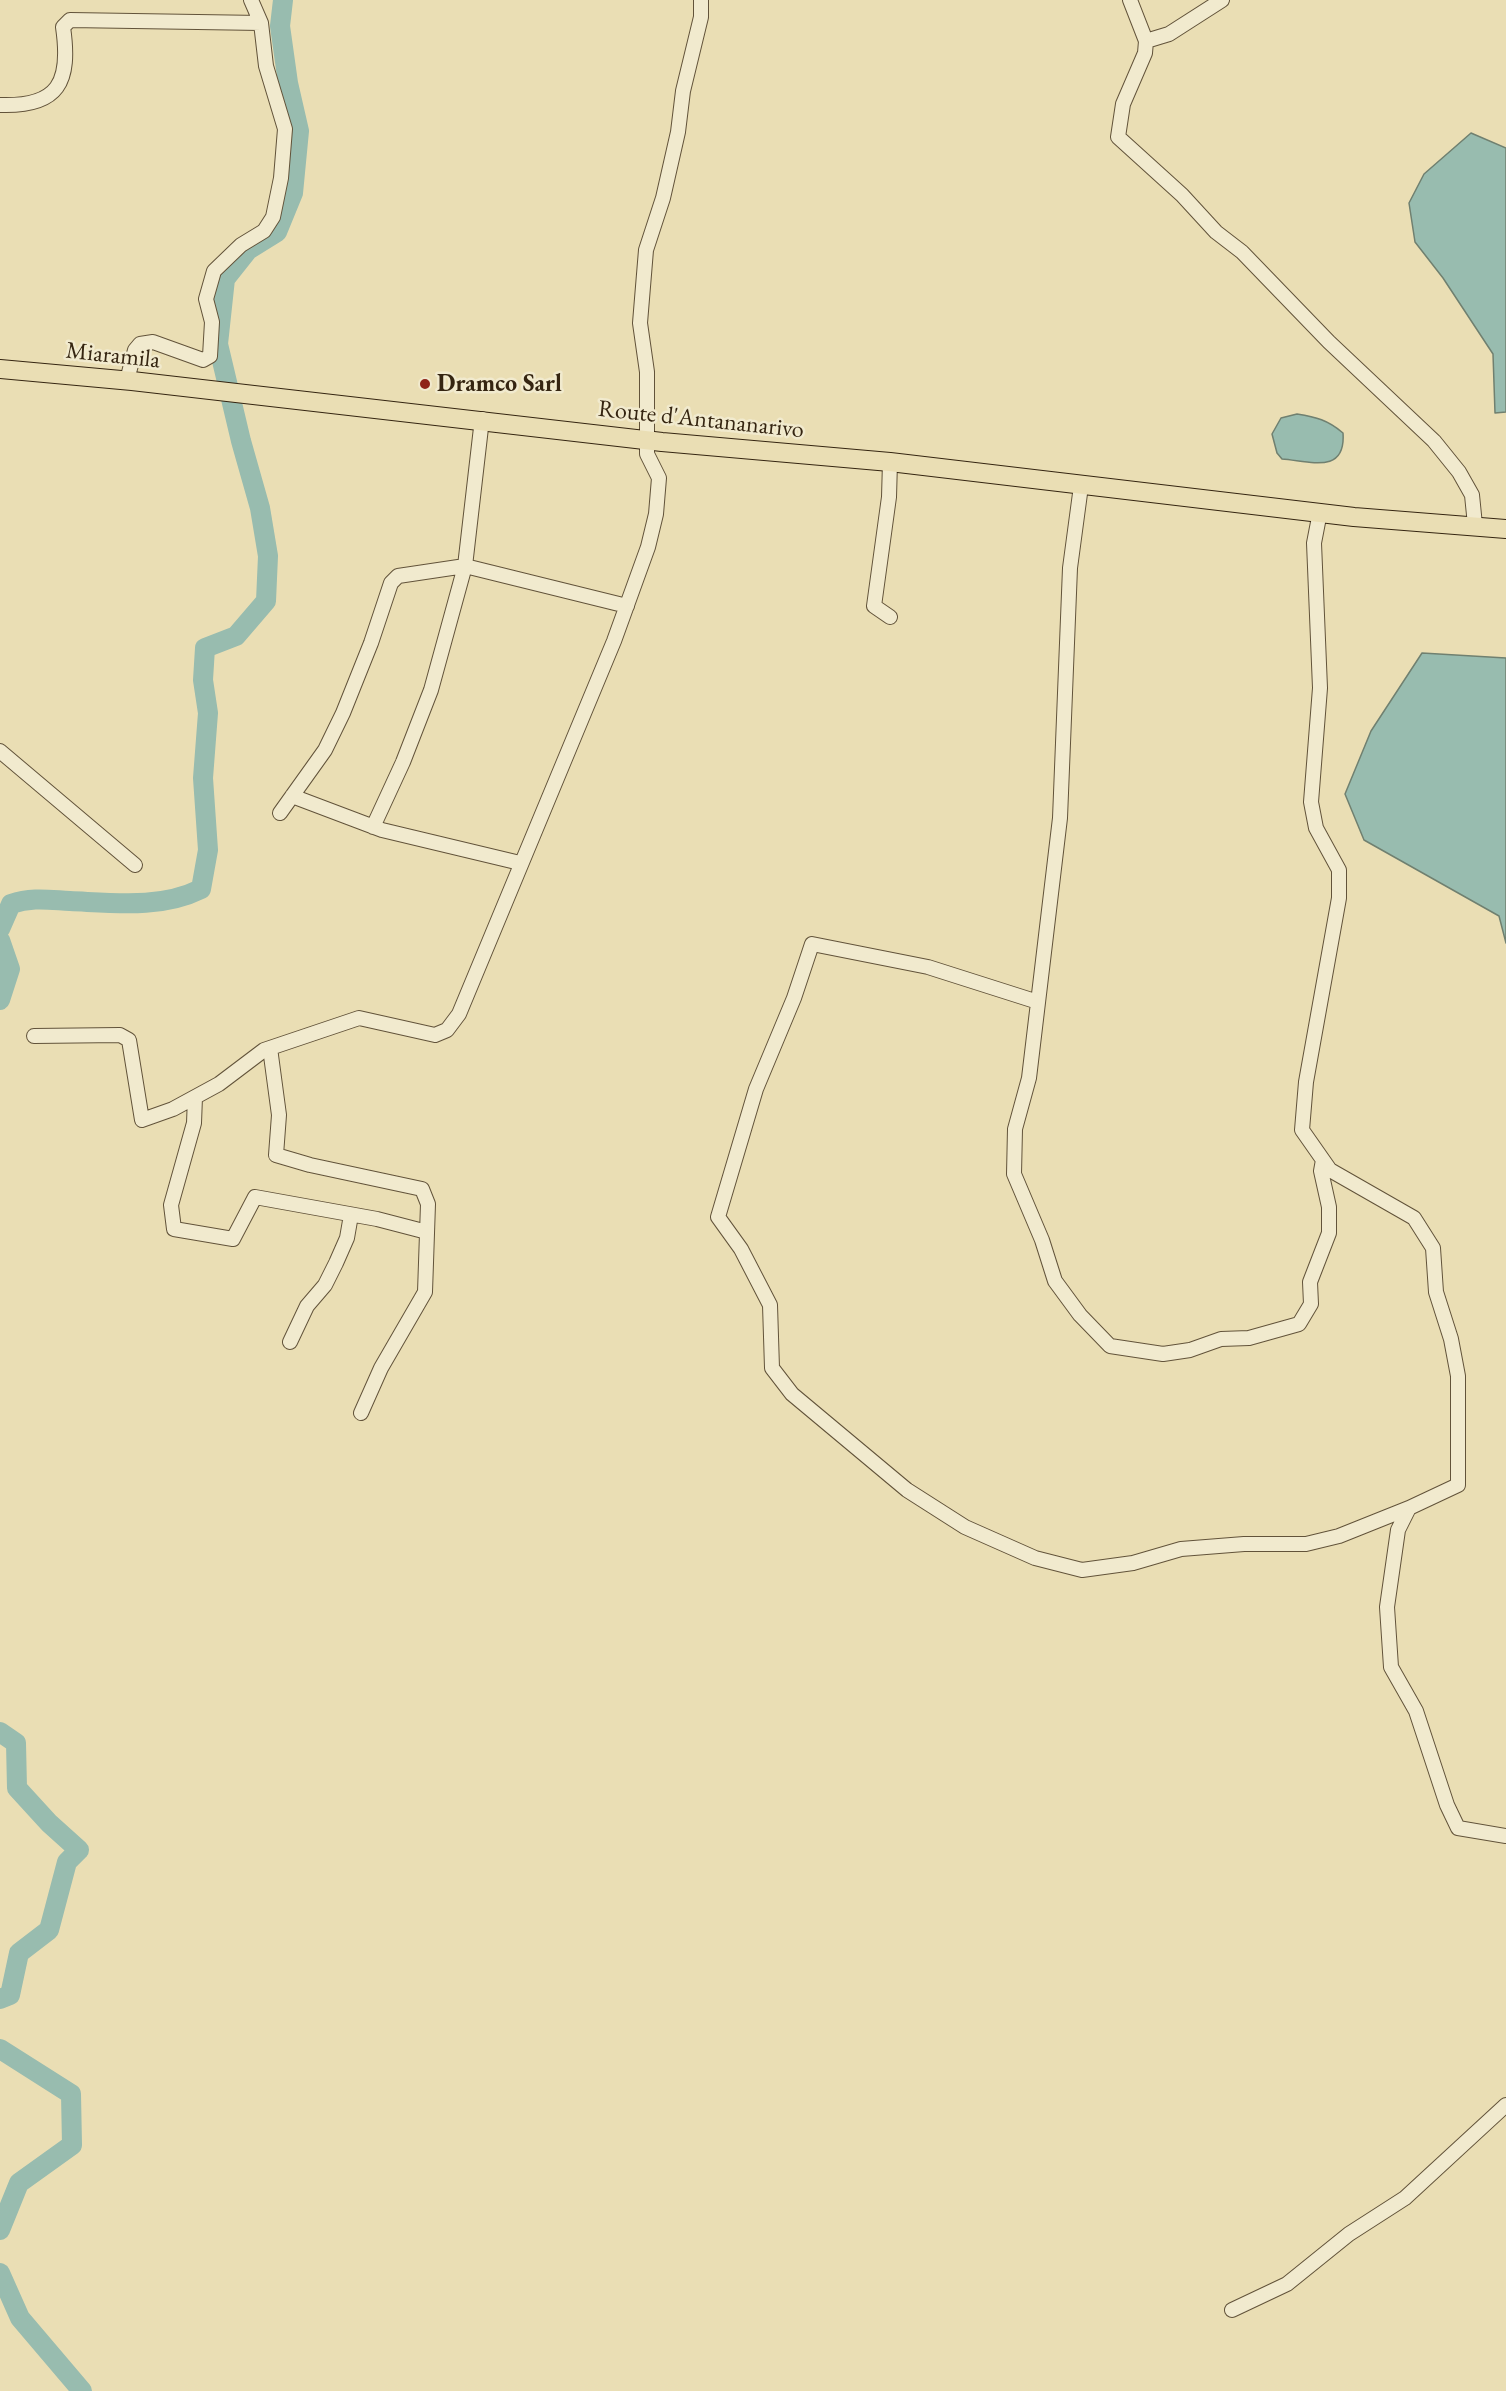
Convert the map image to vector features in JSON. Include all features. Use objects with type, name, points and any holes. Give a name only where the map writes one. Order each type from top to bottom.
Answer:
[{"type":"main road","name":"Miaramila","points":[[0,369],[127,380],[220,392]]},
{"type":"main road","name":"Route d'Antananarivo","points":[[220,392],[482,419],[646,440],[890,462],[1320,512],[1506,529]]},
{"type":"street","points":[[127,380],[135,350],[140,344],[153,342],[202,360],[210,356],[212,322],[206,299],[214,271],[241,245],[264,231],[273,217],[281,178],[285,129],[266,66],[261,23],[251,0]]},
{"type":"street","points":[[34,1036],[120,1035],[129,1040],[142,1120],[219,1084],[270,1048],[359,1018],[435,1035],[447,1030],[459,1014],[627,606],[648,547],[656,514],[659,478],[647,454],[647,372],[640,323],[646,250],[663,198],[678,132],[683,90],[701,17],[701,0]]},
{"type":"street","points":[[1130,0],[1146,41],[1145,53],[1123,104],[1118,137],[1182,195],[1216,232],[1242,252],[1329,342],[1434,441],[1472,495],[1475,525]]},
{"type":"street","points":[[1146,41],[1169,34],[1222,0]]},
{"type":"street","points":[[0,105],[36,104],[52,94],[62,76],[67,56],[63,27],[70,20],[261,23]]},
{"type":"street","points":[[373,827],[403,762],[431,690],[465,566],[482,419]]},
{"type":"street","points":[[890,462],[889,497],[874,606],[890,617]]},
{"type":"street","points":[[1081,486],[1070,568],[1060,818],[1029,1078],[1015,1129],[1014,1174],[1042,1240],[1055,1281],[1080,1315],[1110,1346],[1163,1354],[1190,1350],[1221,1339],[1249,1338],[1299,1324],[1311,1304],[1310,1282],[1329,1233],[1329,1207],[1321,1171],[1323,1160]]},
{"type":"street","points":[[1038,1002],[928,967],[812,944],[794,998],[756,1089],[718,1217],[741,1249],[770,1305],[772,1368],[792,1394],[907,1490],[965,1527],[1035,1558],[1082,1570],[1133,1563],[1181,1550],[1244,1544],[1306,1544],[1339,1536],[1410,1508],[1458,1485],[1458,1376],[1451,1339],[1436,1292],[1433,1248],[1414,1218],[1330,1170],[1302,1130],[1306,1082],[1339,898],[1339,870],[1316,828],[1311,802],[1320,688],[1314,543],[1320,512]]},
{"type":"street","points":[[280,813],[325,750],[343,713],[392,583],[398,576],[465,566],[627,606]]},
{"type":"street","points":[[0,751],[135,866]]},
{"type":"street","points":[[292,796],[373,827],[520,863]]},
{"type":"street","points":[[270,1048],[279,1115],[276,1155],[310,1165],[422,1189],[428,1204],[425,1292],[381,1368],[361,1413]]},
{"type":"street","points":[[195,1097],[194,1123],[171,1205],[174,1229],[233,1239],[255,1197],[427,1232]]},
{"type":"street","points":[[290,1342],[307,1306],[325,1285],[336,1263],[347,1238],[351,1215]]},
{"type":"street","points":[[1410,1508],[1398,1530],[1391,1568],[1387,1607],[1391,1667],[1416,1712],[1447,1805],[1458,1828],[1506,1836]]},
{"type":"street","points":[[1232,2310],[1287,2284],[1349,2234],[1405,2198],[1506,2105]]},
{"type":"water","points":[[1471,133],[1506,148],[1506,412],[1495,413],[1493,354],[1443,278],[1415,242],[1409,203],[1424,174]]},
{"type":"water","points":[[1297,414],[1321,420],[1343,433],[1339,455],[1324,463],[1282,459],[1277,453],[1272,434],[1281,418]]},
{"type":"water","points":[[1422,653],[1506,658],[1506,943],[1499,916],[1364,840],[1345,794],[1371,731]]},
{"type":"waterway","points":[[0,929],[11,904],[26,900],[154,902],[170,900],[201,889],[208,850],[203,778],[208,713],[203,680],[205,648],[236,636],[266,601],[268,556],[260,508],[218,344],[225,279],[248,250],[277,232],[293,193],[299,131],[288,83],[280,26],[283,0]]},
{"type":"waterway","points":[[0,940],[10,969],[0,1000]]},
{"type":"waterway","points":[[0,1732],[16,1743],[17,1788],[49,1823],[79,1850],[67,1862],[49,1930],[19,1953],[10,1995],[0,1999]]},
{"type":"waterway","points":[[0,2049],[71,2094],[72,2145],[19,2183],[0,2230]]},
{"type":"waterway","points":[[0,2273],[20,2318],[82,2391]]},
{"type":"place","name":"Dramco Sarl","points":[[425,384]]}]
